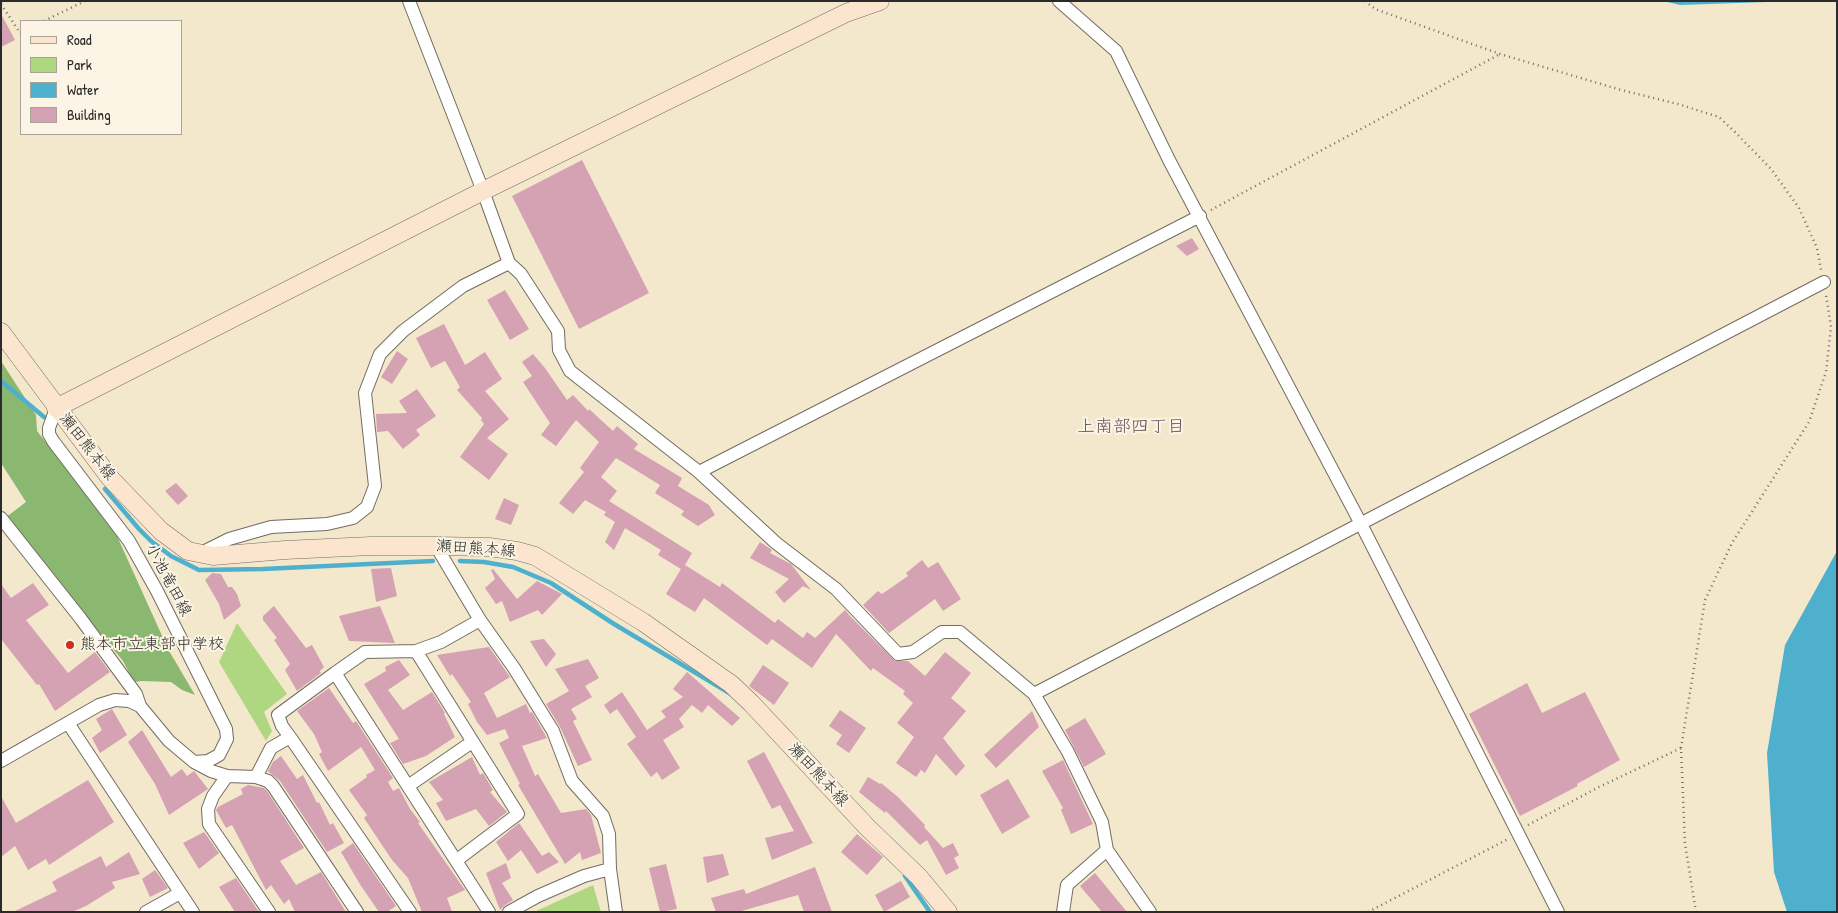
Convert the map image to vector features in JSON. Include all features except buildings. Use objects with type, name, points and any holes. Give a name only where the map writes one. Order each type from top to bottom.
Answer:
[{"type":"main road","points":[[56,408],[483,191],[846,13],[880,1]]},
{"type":"main road","name":"瀬田熊本線","points":[[1,332],[110,478],[161,531],[188,551],[198,554],[229,556],[286,550],[371,546],[436,546],[489,548],[517,551],[535,556],[643,622],[731,684],[867,827],[918,877],[948,912]]},
{"type":"street","points":[[409,1],[509,263],[521,274],[558,331],[559,350],[570,371],[698,472],[776,543],[836,589],[898,654],[913,652],[942,632],[960,632],[1034,694],[1068,752],[1102,822],[1107,850],[1150,912]]},
{"type":"street","points":[[1059,1],[1116,51],[1169,160],[1361,524],[1558,912]]},
{"type":"street","points":[[698,472],[1200,216]]},
{"type":"street","points":[[198,554],[229,539],[271,527],[327,524],[352,518],[367,507],[374,486],[365,393],[380,354],[403,332],[464,286],[509,263]]},
{"type":"street","points":[[1034,694],[1824,282]]},
{"type":"street","name":"小池竜田線","points":[[56,408],[49,428],[49,434],[129,541],[157,591],[226,729],[227,739],[219,755],[208,761],[194,762]]},
{"type":"street","points":[[1,518],[81,619],[136,694],[140,706],[169,741],[194,762],[211,771],[227,776],[256,777],[268,781],[357,912]]},
{"type":"street","points":[[436,546],[480,620],[514,668],[553,731],[572,781],[603,816],[608,834],[610,869],[616,912]]},
{"type":"street","points":[[410,912],[282,726],[278,715],[365,652],[416,651],[441,642],[480,620]]},
{"type":"street","points":[[416,651],[518,814],[457,860]]},
{"type":"street","points":[[335,673],[489,912]]},
{"type":"street","points":[[1,761],[92,708],[115,700],[129,701],[140,706]]},
{"type":"street","points":[[68,723],[193,912]]},
{"type":"street","points":[[256,777],[271,748],[290,737]]},
{"type":"street","points":[[408,786],[472,742]]},
{"type":"street","points":[[227,776],[213,796],[208,809],[209,824],[269,912]]},
{"type":"street","points":[[1063,912],[1066,885],[1107,850]]},
{"type":"street","points":[[509,912],[538,896],[584,876],[610,869]]},
{"type":"street","points":[[146,912],[180,893]]},
{"type":"path","points":[[46,20],[85,1]]},
{"type":"path","points":[[1366,1],[1375,9],[1500,54],[1719,117],[1771,169],[1799,208],[1817,248],[1831,327],[1826,372],[1809,422],[1732,543],[1705,600],[1681,748],[1685,844],[1696,912]]},
{"type":"path","points":[[1,4],[20,33]]},
{"type":"path","points":[[1200,216],[1500,54]]},
{"type":"green space","points":[[1,361],[36,415],[37,431],[117,536],[168,649],[195,695],[182,690],[171,682],[134,682],[123,661],[5,518],[26,502],[1,463]]},
{"type":"green space","points":[[237,623],[287,694],[264,712],[272,731],[266,741],[219,662]]},
{"type":"green space","points":[[593,885],[601,912],[534,912]]},
{"type":"water","points":[[1663,1],[1796,1],[1680,5]]},
{"type":"water","points":[[1837,551],[1837,912],[1787,912],[1774,872],[1767,753],[1785,645]]},
{"type":"waterway","points":[[1,381],[44,417]]},
{"type":"waterway","points":[[105,489],[151,541],[171,556],[199,570],[433,561]]},
{"type":"waterway","points":[[460,561],[484,562],[513,567],[551,583],[614,624],[731,694]]},
{"type":"waterway","points":[[905,876],[930,912]]},
{"type":"place","name":"熊本市立東部中学校","points":[[70,645]]},
{"type":"district","name":"上南部四丁目","points":[[1131,427]]}]
